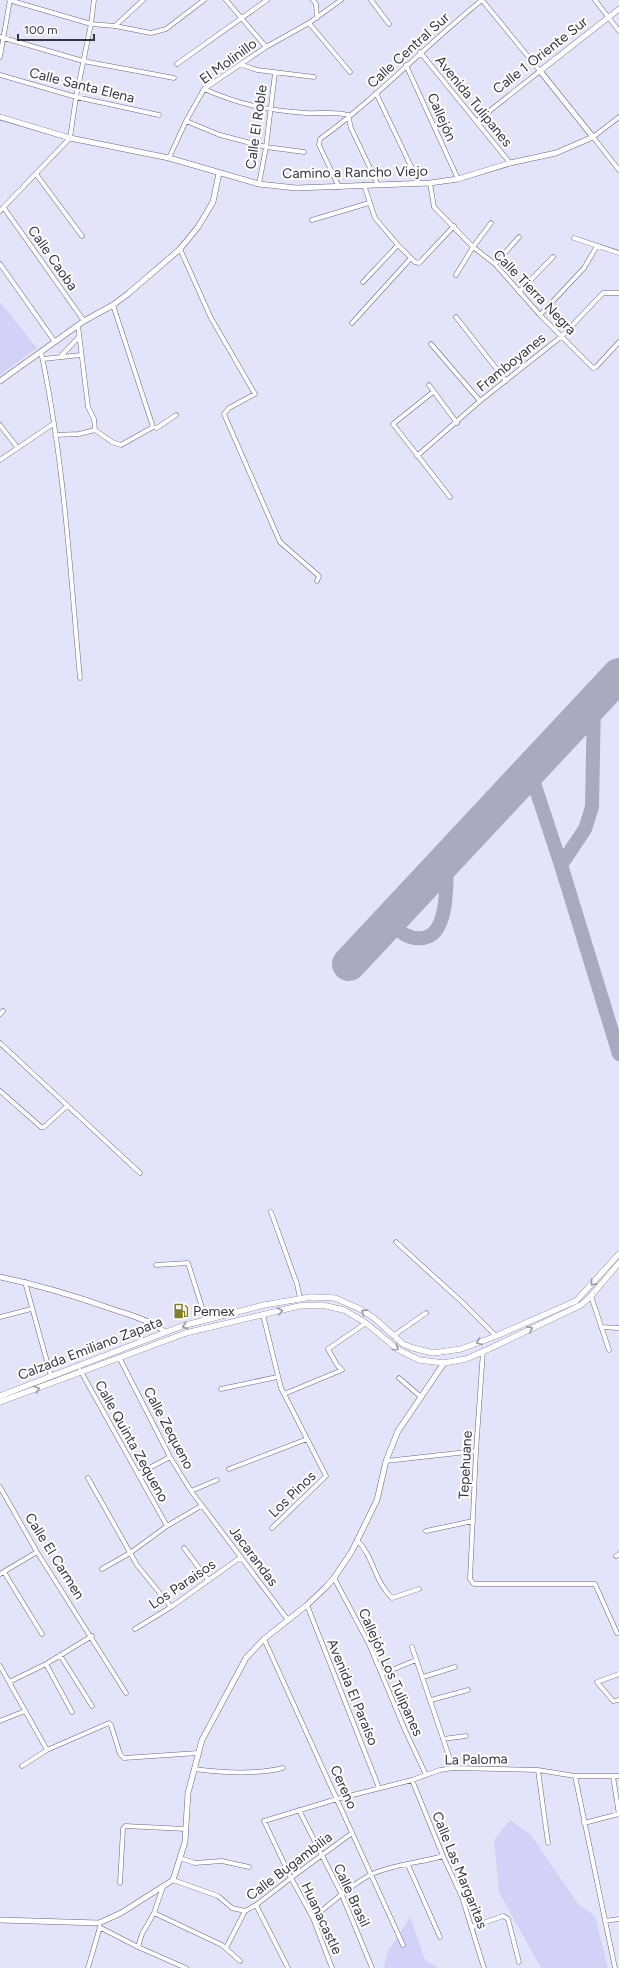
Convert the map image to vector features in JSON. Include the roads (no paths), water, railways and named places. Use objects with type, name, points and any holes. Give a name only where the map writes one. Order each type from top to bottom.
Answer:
[{"type":"main road","name":"Calzada Emiliano Zapata","points":[[0,1396],[165,1332],[206,1320],[300,1298],[320,1296],[335,1298],[349,1303],[374,1318],[393,1336],[412,1348],[433,1353],[461,1349],[496,1336],[576,1300],[619,1254]]},
{"type":"main road","name":"Calzada Emiliano Zapata","points":[[0,1402],[120,1359],[186,1333],[298,1306],[322,1305],[344,1310],[366,1323],[397,1349],[420,1360],[432,1363],[444,1363],[466,1359],[581,1305],[591,1296],[619,1263]]},
{"type":"main road","points":[[432,1363],[430,1357],[433,1353]]},
{"type":"street","points":[[0,57],[2,38],[10,0],[91,24],[115,26],[150,33],[166,29],[204,0]]},
{"type":"street","points":[[2,210],[70,138],[94,0]]},
{"type":"street","points":[[115,26],[143,0]]},
{"type":"street","points":[[226,0],[266,47]]},
{"type":"street","points":[[177,64],[267,0]]},
{"type":"street","name":"El Molinillo","points":[[169,158],[186,121],[204,89],[242,65],[266,47],[317,18],[341,0]]},
{"type":"street","points":[[371,0],[389,24]]},
{"type":"street","name":"Calle Central Sur","points":[[339,187],[318,141],[344,121],[348,115],[420,52],[483,1],[490,0]]},
{"type":"street","points":[[595,0],[619,31]]},
{"type":"street","points":[[316,1],[317,18]]},
{"type":"street","points":[[483,1],[619,170]]},
{"type":"street","name":"Calle 1 Oriente Sur","points":[[477,121],[619,9]]},
{"type":"street","points":[[309,23],[350,72]]},
{"type":"street","points":[[2,38],[83,61],[174,78]]},
{"type":"street","name":"Avenida Tulipanes","points":[[420,52],[510,162]]},
{"type":"street","points":[[242,65],[257,70],[314,77]]},
{"type":"street","name":"Callejón","points":[[406,65],[458,179]]},
{"type":"street","name":"Calle El Roble","points":[[259,184],[266,147],[275,73]]},
{"type":"street","name":"Calle Santa Elena","points":[[0,75],[76,97],[159,115]]},
{"type":"street","points":[[204,89],[228,100],[270,110],[317,114],[339,113],[348,115],[350,126],[378,185]]},
{"type":"street","points":[[376,92],[419,183]]},
{"type":"street","name":"Camino a Rancho Viejo","points":[[0,117],[70,138],[169,158],[259,184],[296,188],[430,183],[458,179],[510,162],[556,153],[592,137]]},
{"type":"street","points":[[592,137],[619,117]]},
{"type":"street","points":[[186,121],[220,135],[266,147],[304,152]]},
{"type":"street","points":[[0,381],[78,325],[129,294],[180,249],[198,227],[213,202],[219,173]]},
{"type":"street","points":[[36,174],[82,236]]},
{"type":"street","name":"Calle Tierra Negra","points":[[430,183],[434,207],[473,247],[495,264],[540,315],[593,368],[619,342]]},
{"type":"street","points":[[364,185],[374,218],[411,258],[419,263],[454,226]]},
{"type":"street","points":[[312,220],[369,203]]},
{"type":"street","name":"Calle Caoba","points":[[2,210],[84,321]]},
{"type":"street","points":[[456,275],[473,247],[491,223]]},
{"type":"street","points":[[495,264],[519,237]]},
{"type":"street","points":[[574,238],[619,253]]},
{"type":"street","points":[[363,282],[398,245]]},
{"type":"street","points":[[540,315],[584,268],[597,246]]},
{"type":"street","points":[[180,249],[211,318],[255,394],[229,408],[224,414],[280,542],[319,576],[316,581]]},
{"type":"street","points":[[519,292],[553,257]]},
{"type":"street","points":[[352,323],[411,258]]},
{"type":"street","points":[[0,264],[55,342]]},
{"type":"street","name":"Framboyanes","points":[[417,456],[457,423],[480,401],[562,336],[603,293],[619,293]]},
{"type":"street","points":[[113,304],[153,427]]},
{"type":"street","points":[[456,317],[506,380]]},
{"type":"street","points":[[78,325],[88,407],[94,419],[95,430]]},
{"type":"street","points":[[60,357],[79,337]]},
{"type":"street","points":[[431,344],[480,401]]},
{"type":"street","points":[[41,352],[55,435],[65,514],[80,678]]},
{"type":"street","points":[[43,359],[81,355]]},
{"type":"street","points":[[429,385],[457,423]]},
{"type":"street","points":[[434,392],[393,424],[450,497]]},
{"type":"street","points":[[55,435],[79,434],[95,430],[112,442],[121,444],[153,427],[157,428],[176,415]]},
{"type":"street","points":[[0,460],[53,424]]},
{"type":"street","points":[[0,425],[18,447]]},
{"type":"street","points":[[0,1044],[140,1173]]},
{"type":"street","points":[[0,1091],[32,1119],[44,1127],[67,1106]]},
{"type":"street","points":[[272,1212],[297,1284],[300,1298]]},
{"type":"street","points":[[396,1242],[462,1302],[496,1336]]},
{"type":"street","points":[[156,1264],[188,1263],[206,1320]]},
{"type":"street","points":[[0,1277],[25,1282],[78,1297],[135,1316],[165,1332]]},
{"type":"street","points":[[25,1282],[31,1309],[51,1376]]},
{"type":"street","points":[[591,1296],[609,1350]]},
{"type":"street","points":[[0,1317],[31,1309]]},
{"type":"street","points":[[393,1336],[426,1313]]},
{"type":"street","points":[[229,1469],[307,1439],[277,1377],[263,1315]]},
{"type":"street","points":[[284,1394],[342,1370],[337,1365],[328,1349],[366,1323]]},
{"type":"street","points":[[601,1327],[619,1328]]},
{"type":"street","name":"Tepehuane","points":[[483,1351],[476,1451],[470,1579],[474,1584],[595,1584],[617,1632]]},
{"type":"street","name":"Calle Zequeno","points":[[120,1359],[170,1457],[201,1506]]},
{"type":"street","points":[[88,1968],[100,1926],[174,1880],[185,1842],[188,1793],[202,1740],[246,1658],[264,1638],[307,1605],[334,1578],[358,1540],[377,1500],[386,1461],[398,1431],[444,1363]]},
{"type":"street","name":"Calle Quinta Zequeno","points":[[79,1366],[167,1526]]},
{"type":"street","points":[[221,1389],[277,1377]]},
{"type":"street","points":[[399,1378],[421,1397]]},
{"type":"street","name":"Los Pinos","points":[[272,1528],[326,1476],[307,1439]]},
{"type":"street","points":[[386,1461],[476,1451]]},
{"type":"street","points":[[138,1474],[170,1457]]},
{"type":"street","points":[[88,1478],[136,1565],[171,1607]]},
{"type":"street","points":[[191,1491],[217,1480]]},
{"type":"street","name":"Calle El Carmen","points":[[0,1487],[37,1552],[92,1636],[126,1693]]},
{"type":"street","points":[[102,1569],[130,1553],[167,1526],[201,1506]]},
{"type":"street","name":"Jacarandas","points":[[201,1506],[288,1620]]},
{"type":"street","points":[[426,1531],[473,1521]]},
{"type":"street","points":[[358,1540],[367,1551],[373,1570],[392,1598],[419,1588]]},
{"type":"street","points":[[184,1548],[208,1580]]},
{"type":"street","points":[[37,1552],[2,1573],[42,1634]]},
{"type":"street","name":"Los Paraisos","points":[[135,1629],[171,1607],[241,1557]]},
{"type":"street","name":"Callejón Los Tulipanes","points":[[334,1578],[369,1644],[405,1730],[426,1775]]},
{"type":"street","name":"Avenida El Paraíso","points":[[307,1605],[379,1788]]},
{"type":"street","points":[[9,1682],[46,1664],[92,1636]]},
{"type":"street","name":"Cereno","points":[[264,1638],[403,1944]]},
{"type":"street","points":[[412,1647],[453,1768]]},
{"type":"street","points":[[60,1655],[92,1706]]},
{"type":"street","points":[[382,1674],[416,1660]]},
{"type":"street","points":[[46,1664],[72,1712]]},
{"type":"street","points":[[423,1677],[455,1667]]},
{"type":"street","points":[[0,1668],[47,1750]]},
{"type":"street","points":[[617,1701],[597,1682],[619,1674]]},
{"type":"street","points":[[431,1700],[468,1690]]},
{"type":"street","points":[[0,1721],[25,1711]]},
{"type":"street","points":[[22,1766],[47,1750],[109,1723],[111,1725],[120,1754],[124,1758],[198,1753]]},
{"type":"street","points":[[443,1739],[466,1736]]},
{"type":"street","points":[[194,1769],[243,1773],[283,1768]]},
{"type":"street","name":"La Paloma","points":[[264,1821],[337,1799],[453,1768],[538,1770],[575,1776],[619,1776]]},
{"type":"street","points":[[538,1770],[548,1843]]},
{"type":"street","points":[[575,1776],[615,1968]]},
{"type":"street","points":[[584,1822],[619,1814],[613,1776]]},
{"type":"street","name":"Calle Las Margaritas","points":[[412,1780],[443,1856],[462,1896],[484,1968]]},
{"type":"street","name":"Calle Brasil","points":[[299,1810],[342,1895],[372,1968]]},
{"type":"street","name":"Huanacastle","points":[[264,1821],[290,1878],[313,1918],[332,1968]]},
{"type":"street","points":[[120,1883],[123,1829],[125,1826],[186,1829]]},
{"type":"street","name":"Calle Bugambilia","points":[[174,1880],[212,1894],[232,1908],[246,1911],[352,1833]]},
{"type":"street","points":[[313,1918],[342,1895],[371,1875],[400,1865],[443,1856]]},
{"type":"street","points":[[180,1858],[195,1863],[222,1861],[249,1867]]},
{"type":"street","points":[[408,1864],[440,1937]]},
{"type":"street","points":[[138,1947],[142,1934],[154,1913],[163,1887]]},
{"type":"street","points":[[256,1905],[288,1968]]},
{"type":"street","points":[[226,1948],[246,1911]]},
{"type":"street","points":[[154,1913],[226,1948],[240,1961]]},
{"type":"street","points":[[472,1927],[503,1916],[506,1917],[508,1919],[519,1962]]},
{"type":"street","points":[[605,1921],[619,1919]]},
{"type":"street","points":[[0,1920],[100,1926],[138,1947],[186,1968]]},
{"type":"place","name":"Pemex","points":[[181,1311]]}]
